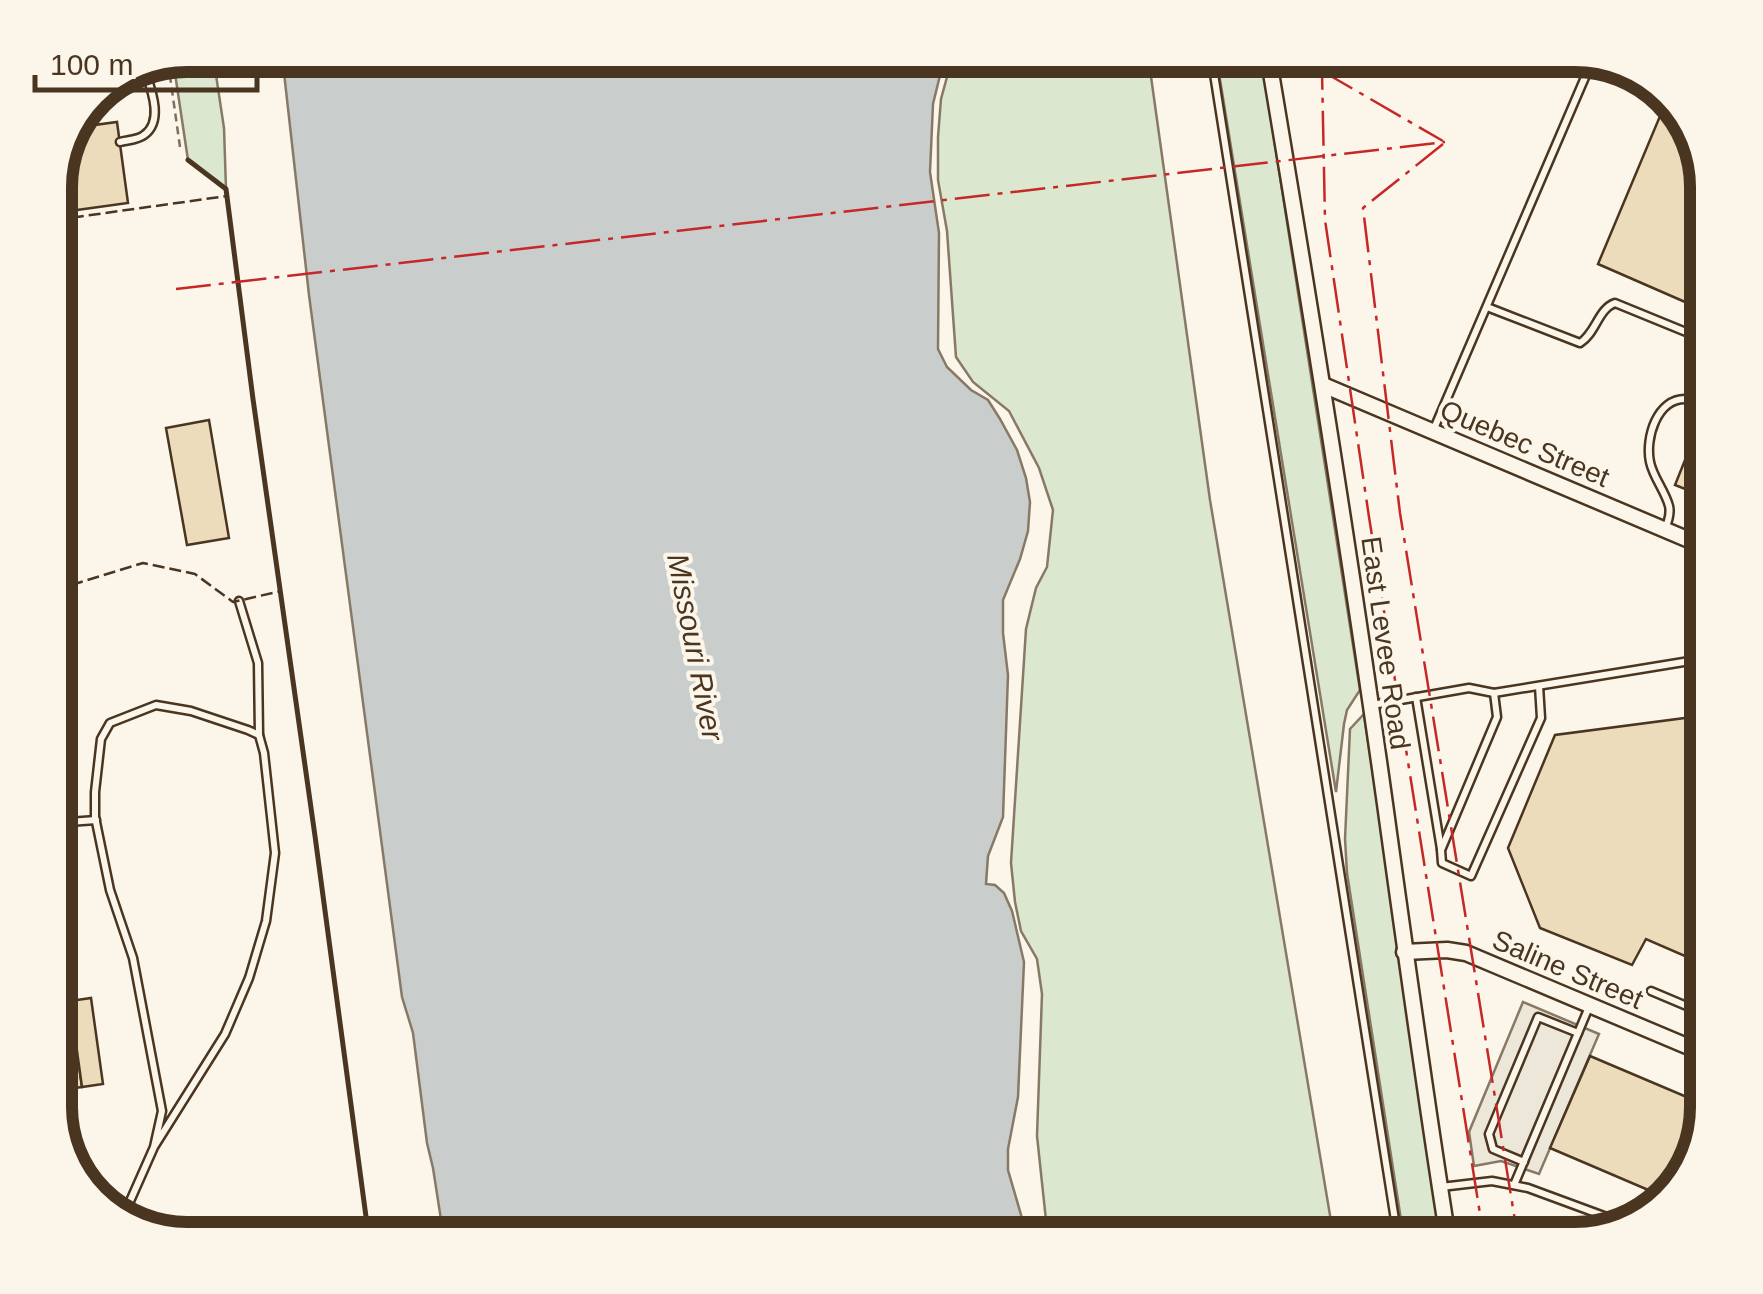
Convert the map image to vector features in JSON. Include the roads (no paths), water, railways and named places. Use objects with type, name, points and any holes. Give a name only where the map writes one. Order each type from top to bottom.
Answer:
[{"type":"street","name":"East Levee Road","points":[[1271,72],[1323,385],[1445,1222]]},
{"type":"street","name":"Quebec Street","points":[[1323,385],[1690,540]]},
{"type":"street","name":"Saline Street","points":[[1404,952],[1466,953],[1690,1048]]},
{"type":"lane","points":[[1214,72],[1395,1222]]},
{"type":"lane","points":[[1433,432],[1586,73]]},
{"type":"lane","points":[[120,142],[140,138],[154,124],[155,110],[147,80]]},
{"type":"lane","points":[[1487,307],[1580,343],[1607,306],[1615,303],[1690,334]]},
{"type":"lane","points":[[1665,530],[1671,509],[1650,463],[1650,442],[1655,420],[1667,405],[1690,400]]},
{"type":"lane","points":[[128,1205],[154,1147],[225,1034],[249,978],[266,921],[276,853],[259,735],[258,663],[239,601]]},
{"type":"lane","points":[[1370,705],[1469,688],[1494,693],[1690,661]]},
{"type":"lane","points":[[1416,697],[1442,863],[1472,876],[1541,718],[1539,686]]},
{"type":"lane","points":[[1441,850],[1497,716],[1494,693]]},
{"type":"lane","points":[[154,1147],[162,1111],[133,958],[110,890],[96,820],[94,792],[100,739],[110,724],[156,705],[191,711],[259,735]]},
{"type":"lane","points":[[73,822],[96,820]]},
{"type":"lane","points":[[1651,991],[1690,1007]]},
{"type":"lane","points":[[1514,1185],[1590,1005]]},
{"type":"lane","points":[[1524,1162],[1493,1149],[1488,1134],[1538,1017],[1578,1033]]},
{"type":"lane","points":[[1440,1187],[1492,1181],[1528,1188],[1608,1217]]},
{"type":"water","name":"Missouri River","points":[[284,72],[941,72],[933,104],[930,172],[939,233],[938,349],[947,367],[988,400],[1000,419],[1017,450],[1030,502],[1028,531],[1003,600],[1008,675],[1003,817],[988,856],[986,884],[995,885],[1004,893],[1024,962],[1018,1097],[1008,1149],[1008,1170],[1023,1222],[441,1222],[413,1033],[402,997],[309,295]]}]
